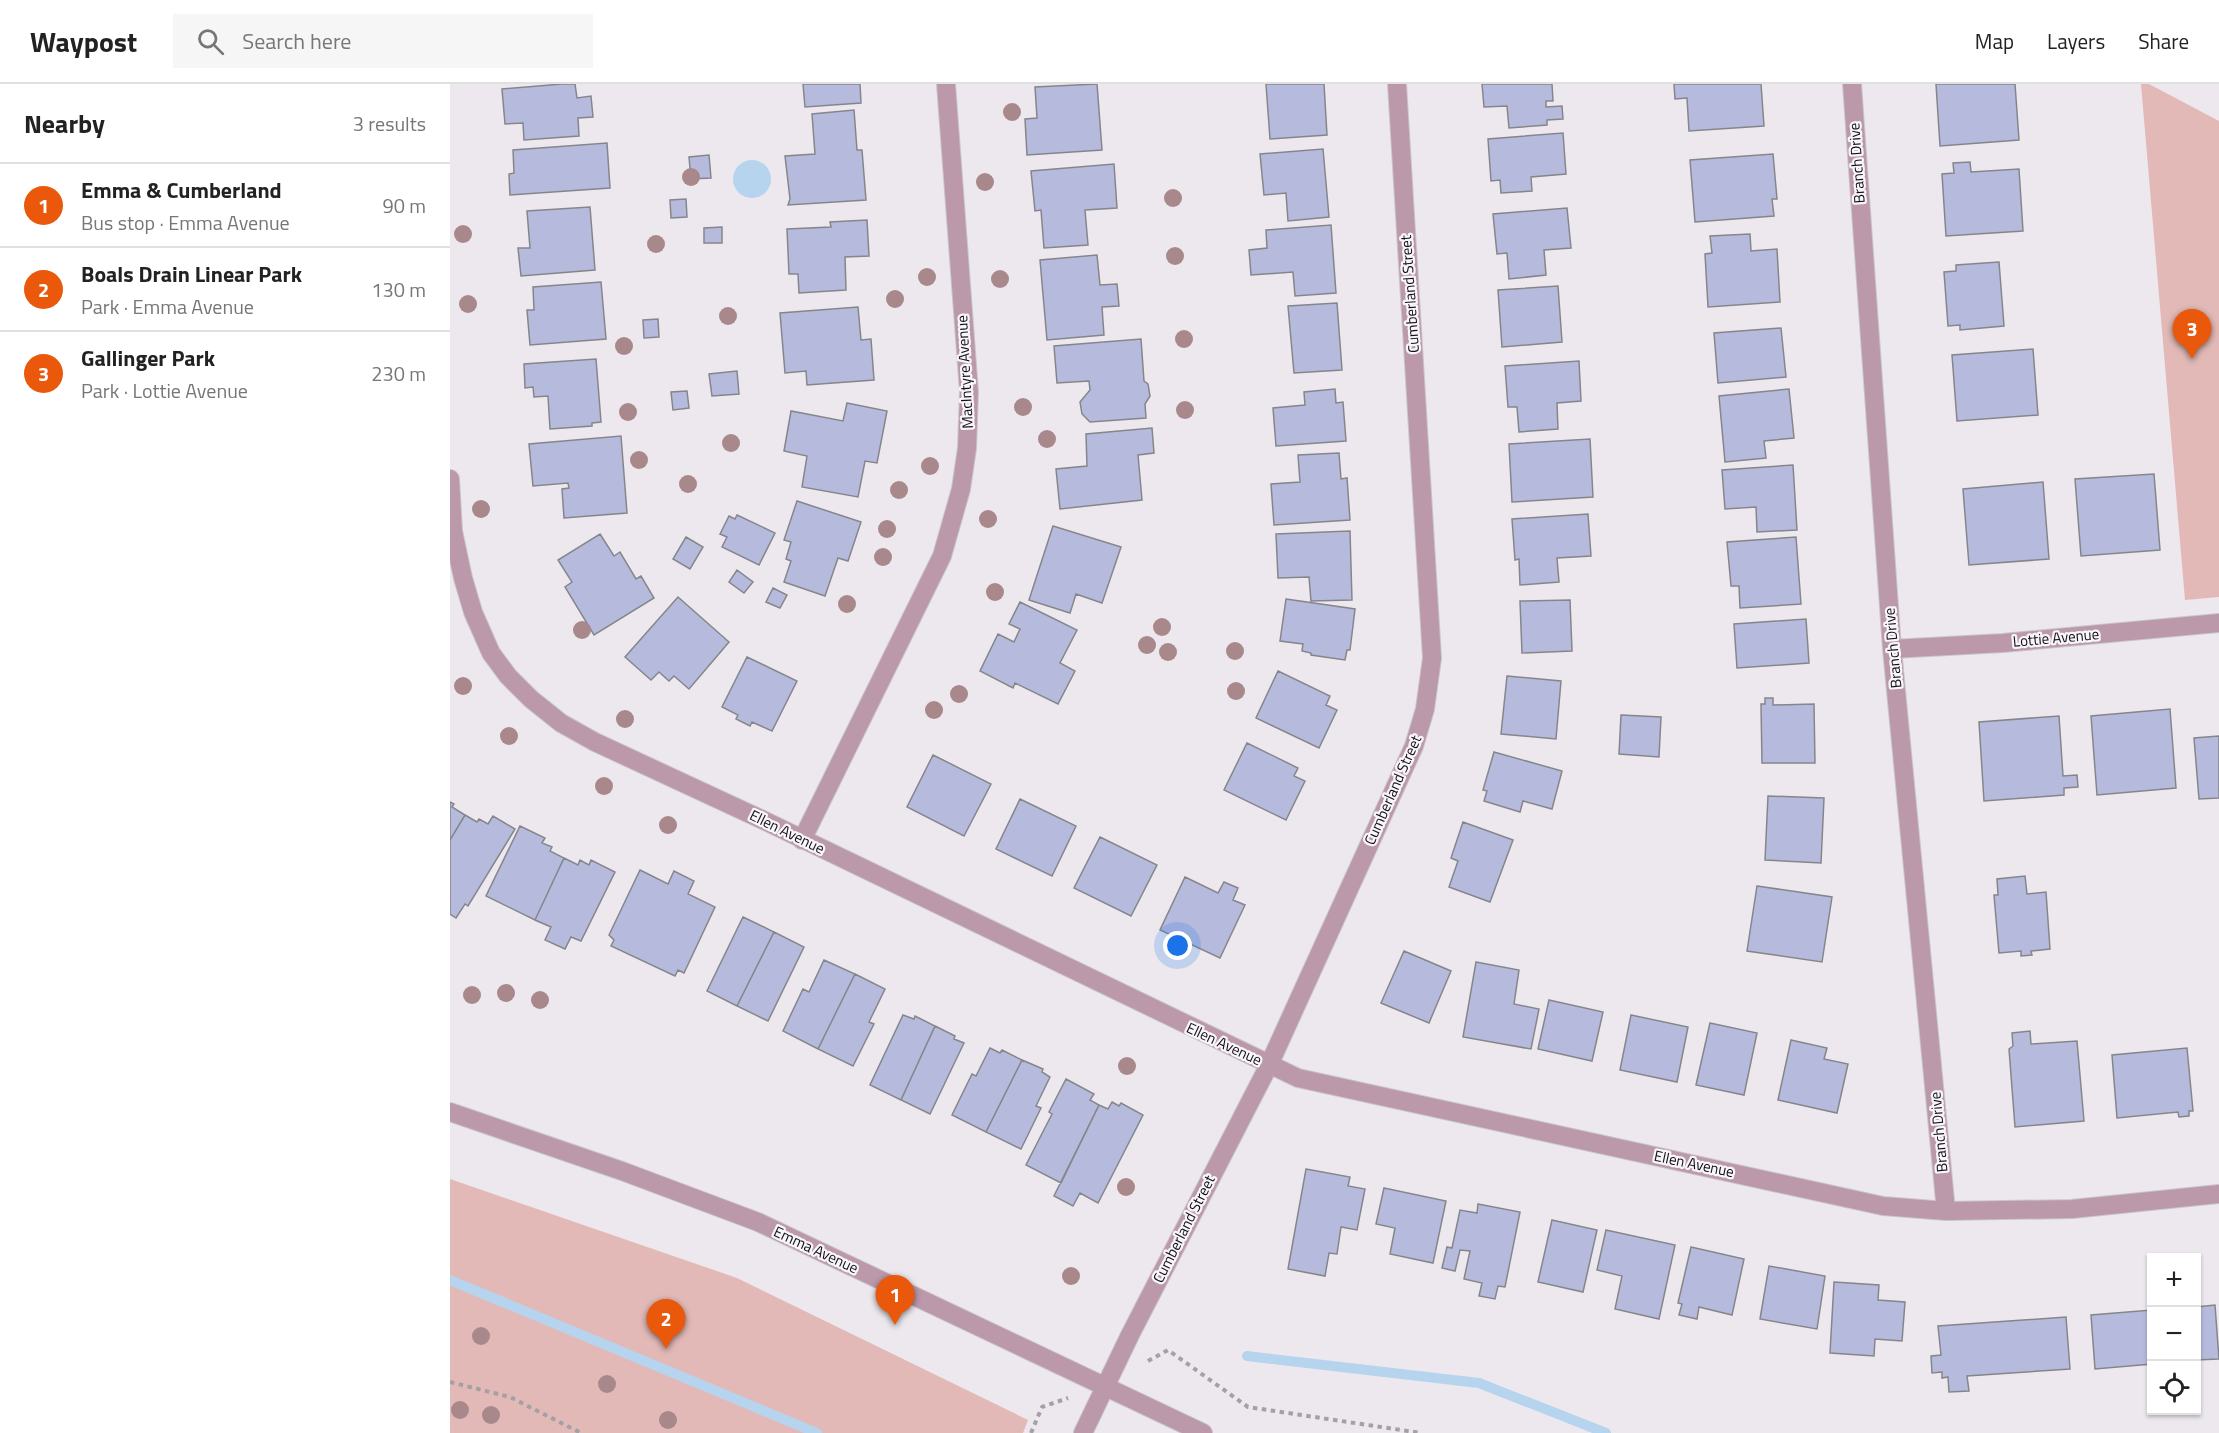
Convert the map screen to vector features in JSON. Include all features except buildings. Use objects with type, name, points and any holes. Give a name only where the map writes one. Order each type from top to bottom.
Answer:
[{"type":"street","name":"MacIntyre Avenue","points":[[802,840],[942,556],[961,489],[968,448],[969,392],[946,84]]},
{"type":"street","name":"Cumberland Street","points":[[1083,1433],[1269,1065],[1414,746],[1425,709],[1432,658],[1397,84]]},
{"type":"street","name":"Branch Drive","points":[[1852,84],[1892,649],[1946,1211]]},
{"type":"street","name":"Ellen Avenue","points":[[450,479],[453,531],[467,597],[491,653],[508,676],[561,723],[1298,1078],[1883,1206],[1946,1211],[2072,1209],[2219,1194]]},
{"type":"street","name":"Lottie Avenue","points":[[1892,649],[2003,643],[2219,623]]},
{"type":"street","name":"Emma Avenue","points":[[450,1112],[622,1171],[758,1222],[1203,1433]]},
{"type":"path","points":[[1031,1433],[1042,1407],[1105,1386],[1168,1350],[1248,1407],[1421,1433]]},
{"type":"path","points":[[450,1382],[510,1397],[581,1433]]},
{"type":"shaded area","points":[[2141,84],[2149,84],[2219,121],[2219,597],[2185,600]]},
{"type":"shaded area","points":[[450,1179],[737,1278],[1028,1420],[1023,1433],[450,1433]]},
{"type":"water","points":[[752,160],[765,166],[771,179],[765,192],[752,198],[739,192],[733,179],[739,166]]},
{"type":"waterway","points":[[450,1280],[817,1433]]},
{"type":"waterway","points":[[1247,1356],[1479,1383],[1606,1433]]},
{"type":"place","name":"Gallinger Park","points":[[2192,359]]},
{"type":"place","name":"Emma & Cumberland","points":[[895,1325]]},
{"type":"place","name":"Boals Drain Linear Park","points":[[666,1349]]}]
